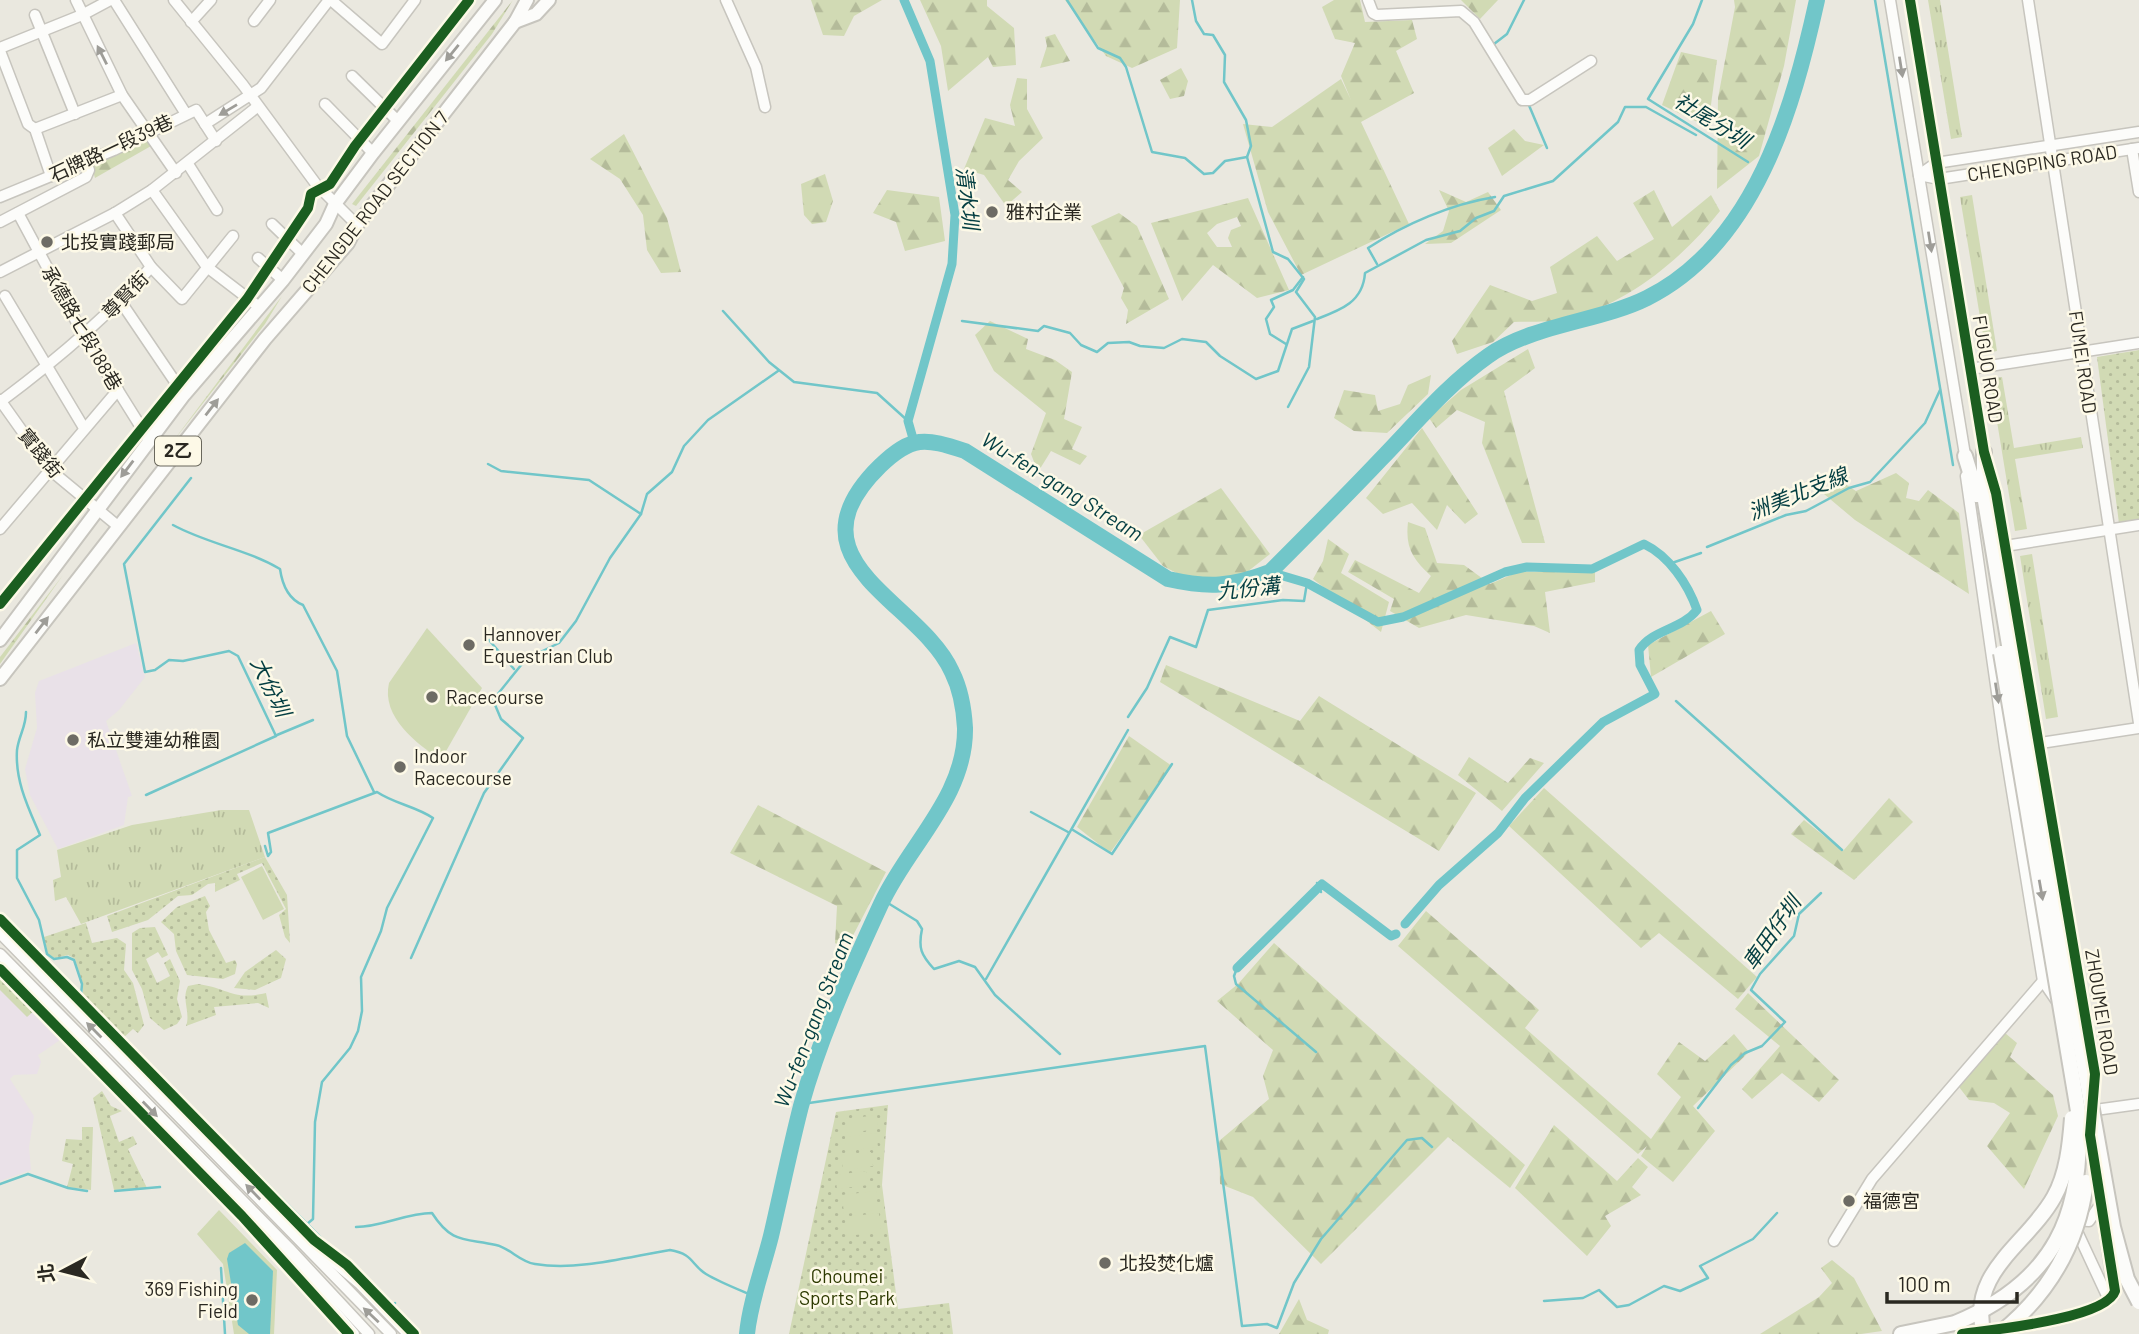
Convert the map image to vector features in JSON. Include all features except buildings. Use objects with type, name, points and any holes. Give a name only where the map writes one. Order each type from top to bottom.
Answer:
[{"type":"highway","points":[[1984,452],[1984,495],[2006,652]]},
{"type":"highway","points":[[1965,456],[1975,480],[2006,652],[2080,1088],[2089,1157],[2084,1200],[2070,1246],[2041,1293],[1999,1334]]},
{"type":"highway","points":[[2080,1088],[2121,1261],[2139,1302]]},
{"type":"highway","points":[[1901,1334],[1955,1323],[2000,1302],[2021,1285],[2055,1243],[2073,1203],[2078,1177],[2081,1150],[2080,1088]]},
{"type":"highway","points":[[1984,1334],[1980,1320],[1981,1301],[1986,1285],[1994,1269],[2045,1211],[2063,1175],[2080,1088]]},
{"type":"main road","name":"CHENGDE ROAD SECTION 7","points":[[0,639],[184,394],[283,280],[327,224],[335,204],[373,153],[495,0]]},
{"type":"main road","points":[[516,22],[527,0]]},
{"type":"main road","name":"2乙","points":[[516,22],[536,15],[549,0]]},
{"type":"main road","name":"CHENGDE ROAD SECTION 7","points":[[0,679],[265,339],[348,243],[357,225],[516,22]]},
{"type":"street","points":[[76,0],[122,95],[176,173]]},
{"type":"street","points":[[51,176],[35,129],[28,124],[0,50],[112,0],[186,114]]},
{"type":"street","points":[[174,0],[335,204],[357,225]]},
{"type":"street","points":[[191,22],[211,0]]},
{"type":"street","points":[[254,21],[270,0]]},
{"type":"street","points":[[216,141],[205,124],[251,96],[327,1],[382,44],[415,0]]},
{"type":"street","points":[[726,0],[756,67],[765,107]]},
{"type":"street","points":[[1368,0],[1373,13],[1377,15],[1461,11],[1474,22],[1522,100],[1530,100],[1591,61]]},
{"type":"street","name":"FUGUO ROAD","points":[[1890,0],[1965,456],[1968,497],[2005,748]]},
{"type":"street","name":"FUGUO ROAD","points":[[1910,0],[1984,452],[1996,493],[2039,743]]},
{"type":"street","name":"FUMEI ROAD","points":[[2028,0],[2139,725]]},
{"type":"street","points":[[35,15],[75,114]]},
{"type":"street","points":[[352,76],[398,121]]},
{"type":"street","points":[[35,129],[122,95]]},
{"type":"street","points":[[325,103],[373,153]]},
{"type":"street","points":[[0,272],[115,214],[188,164],[257,107]]},
{"type":"street","name":"石牌路一段39巷","points":[[0,197],[86,162],[196,110],[205,124]]},
{"type":"street","name":"CHENGPING ROAD","points":[[1919,175],[1936,163],[2139,132]]},
{"type":"street","points":[[2136,148],[2139,192]]},
{"type":"street","name":"CHENGPING ROAD","points":[[1919,175],[1939,180],[2136,148]]},
{"type":"street","points":[[0,222],[86,177],[89,170],[86,162]]},
{"type":"street","points":[[188,164],[217,210]]},
{"type":"street","points":[[152,190],[207,267],[258,306]]},
{"type":"street","name":"承德路七段188巷","points":[[18,213],[84,336],[149,440]]},
{"type":"street","points":[[115,214],[151,267],[181,299],[233,236]]},
{"type":"street","points":[[272,224],[303,254]]},
{"type":"street","points":[[258,258],[283,280]]},
{"type":"street","name":"尊賢街","points":[[0,401],[84,336],[121,302],[151,267]]},
{"type":"street","points":[[5,296],[84,428]]},
{"type":"street","points":[[121,302],[184,394]]},
{"type":"street","points":[[1970,369],[2139,343]]},
{"type":"street","points":[[0,528],[118,390]]},
{"type":"street","name":"實踐街","points":[[0,401],[49,469],[119,527]]},
{"type":"street","points":[[2005,546],[2139,526]]},
{"type":"street","points":[[2005,748],[2139,725]]},
{"type":"street","name":"ZHOUMEI ROAD","points":[[2005,748],[2043,981],[2066,1018],[2076,1077],[2074,1114],[2062,1150],[2059,1176],[2070,1217],[2109,1300],[2114,1295],[2115,1287],[2090,1135],[2095,1074],[2039,743]]},
{"type":"street","points":[[0,933],[350,1295],[391,1334]]},
{"type":"street","points":[[0,954],[309,1272],[360,1334]]},
{"type":"street","points":[[1835,1241],[1872,1179],[2043,981]]},
{"type":"street","points":[[2074,1114],[2139,1104]]},
{"type":"street","points":[[196,1156],[207,1145]]},
{"type":"street","points":[[2070,1217],[2076,1222],[2090,1222],[2101,1203]]},
{"type":"street","points":[[275,1217],[294,1228],[360,1284],[408,1334]]},
{"type":"street","points":[[264,1225],[309,1283],[354,1334]]},
{"type":"street","points":[[1962,1334],[2037,1324],[2071,1315],[2109,1300]]},
{"type":"street","points":[[339,1308],[369,1334]]},
{"type":"shaded area","name":"私立雙連幼稚園","points":[[136,643],[145,677],[119,710],[106,721],[132,796],[128,797],[124,825],[58,849],[30,795],[25,769],[37,728],[35,693],[39,681]]},
{"type":"shaded area","points":[[0,973],[63,1038],[38,1055],[41,1062],[37,1074],[14,1075],[10,1079],[34,1116],[29,1147],[31,1170],[0,1181]]},
{"type":"green space","points":[[513,0],[492,34],[356,206],[352,204]]},
{"type":"green space","points":[[811,0],[882,0],[854,16],[844,36],[823,35]]},
{"type":"green space","points":[[920,0],[987,0],[987,6],[1014,28],[1016,65],[993,67],[988,57],[948,91],[941,46]]},
{"type":"green space","points":[[1065,0],[1180,0],[1177,48],[1132,68],[1106,56]]},
{"type":"green space","points":[[1334,0],[1360,0],[1365,22],[1412,20],[1417,39],[1396,51],[1414,93],[1361,122],[1409,224],[1301,275],[1268,212],[1243,124],[1272,127],[1341,79],[1351,100],[1341,76],[1355,43],[1335,39],[1322,7]]},
{"type":"green space","points":[[1461,0],[1498,0],[1480,19]]},
{"type":"green space","points":[[1734,0],[1796,0],[1784,66],[1759,156],[1717,189],[1718,98],[1735,7]]},
{"type":"green space","points":[[1928,0],[1940,0],[1962,137],[1951,139]]},
{"type":"green space","points":[[1055,34],[1070,61],[1040,68],[1047,46],[1045,37]]},
{"type":"green space","points":[[1681,52],[1717,60],[1708,127],[1662,105]]},
{"type":"green space","points":[[1181,68],[1188,81],[1184,96],[1170,99],[1160,80]]},
{"type":"green space","points":[[1017,78],[1027,79],[1027,109],[1043,138],[1019,161],[1008,180],[1022,192],[1006,206],[984,175],[964,169],[985,118],[1015,126],[1010,105]]},
{"type":"green space","points":[[1514,129],[1525,141],[1544,145],[1502,176],[1488,148]]},
{"type":"green space","points":[[624,134],[667,218],[681,272],[661,273],[647,250],[643,215],[620,179],[590,159]]},
{"type":"green space","points":[[146,139],[151,146],[95,178],[91,164]]},
{"type":"green space","points":[[825,174],[833,201],[826,222],[812,224],[804,215],[801,184]]},
{"type":"green space","points":[[887,190],[939,197],[945,241],[905,251],[896,222],[873,213]]},
{"type":"green space","points":[[1439,190],[1466,202],[1488,192],[1501,210],[1451,243],[1425,244],[1443,231],[1449,211]]},
{"type":"green space","points":[[1654,190],[1672,227],[1711,195],[1720,211],[1671,262],[1653,277],[1612,302],[1568,319],[1514,322],[1493,342],[1457,354],[1452,341],[1490,285],[1532,301],[1557,293],[1550,267],[1597,236],[1617,261],[1654,239],[1633,203]]},
{"type":"green space","points":[[1972,195],[1997,351],[1986,353],[1960,197]]},
{"type":"green space","points":[[1248,198],[1289,290],[1257,298],[1213,265],[1182,301],[1151,223]],"holes":[[[1237,217],[1241,226],[1231,230],[1228,238],[1232,247],[1217,247],[1207,233],[1217,224]]]},
{"type":"green space","points":[[1119,213],[1137,226],[1169,299],[1126,324],[1128,310],[1121,298],[1124,288],[1091,226]]},
{"type":"green space","points":[[282,296],[265,324],[171,444]]},
{"type":"green space","points":[[990,321],[1028,339],[1026,349],[1055,360],[1072,372],[1064,419],[1082,427],[1072,449],[1087,456],[1080,465],[1051,451],[1038,472],[1031,454],[1046,413],[994,371],[975,335]]},
{"type":"green space","points":[[1528,349],[1535,368],[1504,391],[1545,543],[1522,543],[1482,443],[1485,422],[1457,410],[1436,428],[1429,418],[1461,390]]},
{"type":"green space","points":[[2139,350],[2139,520],[2119,523],[2097,357]]},
{"type":"green space","points":[[1431,375],[1428,394],[1387,433],[1354,431],[1334,418],[1344,390],[1375,395],[1378,411],[1400,404],[1408,385]]},
{"type":"green space","points":[[2002,377],[2014,448],[2081,437],[2083,448],[2015,459],[2027,529],[2015,531],[1990,379]]},
{"type":"green space","points":[[1422,428],[1478,514],[1465,524],[1447,505],[1437,530],[1412,503],[1383,514],[1366,498]]},
{"type":"green space","points":[[1896,473],[1909,483],[1906,498],[1919,501],[1928,490],[1959,513],[1969,594],[1855,520],[1824,494],[1834,477],[1856,491]]},
{"type":"green space","points":[[1221,488],[1270,554],[1237,580],[1190,580],[1163,566],[1139,535]]},
{"type":"green space","points":[[1408,522],[1425,528],[1437,563],[1464,565],[1490,584],[1518,572],[1595,572],[1595,582],[1545,592],[1550,633],[1534,626],[1466,615],[1419,628],[1390,611],[1394,599],[1348,572],[1355,560],[1419,593],[1431,576],[1419,564],[1409,546]]},
{"type":"green space","points":[[1328,539],[1349,554],[1341,573],[1389,602],[1381,632],[1313,579],[1323,561]]},
{"type":"green space","points":[[2032,554],[2058,717],[2046,719],[2020,556]]},
{"type":"green space","points":[[63,575],[0,664],[0,657]]},
{"type":"green space","points":[[1711,611],[1725,634],[1651,677],[1648,645]]},
{"type":"green space","name":"Racecourse","points":[[427,628],[482,688],[441,760],[403,728],[390,707],[388,695],[389,683]]},
{"type":"green space","points":[[1166,665],[1300,721],[1319,696],[1476,793],[1439,851],[1160,682]]},
{"type":"green space","points":[[1129,736],[1172,766],[1110,853],[1077,827]]},
{"type":"green space","points":[[1469,757],[1508,783],[1530,758],[1544,763],[1502,811],[1458,775]]},
{"type":"green space","points":[[1544,788],[1757,977],[1738,999],[1659,933],[1641,948],[1509,826]]},
{"type":"green space","points":[[1889,798],[1913,822],[1854,880],[1791,834],[1804,820],[1843,851]]},
{"type":"green space","points":[[758,805],[886,872],[845,951],[835,943],[837,906],[730,853]]},
{"type":"green space","points":[[221,810],[249,810],[265,857],[81,924],[66,897],[55,901],[53,880],[61,877],[57,850],[132,825]]},
{"type":"green space","points":[[265,857],[287,895],[290,943],[285,937],[279,915],[286,909],[262,863],[237,874],[240,880],[215,892],[215,883],[208,884],[192,895],[178,896],[148,920],[112,932],[107,916]]},
{"type":"green space","points":[[262,866],[284,909],[263,920],[241,877]]},
{"type":"green space","points":[[205,896],[210,906],[206,912],[209,930],[226,963],[235,960],[237,964],[235,974],[223,979],[187,975],[176,951],[174,934],[161,922],[177,907]]},
{"type":"green space","points":[[1426,911],[1539,1010],[1525,1028],[1651,1139],[1681,1097],[1657,1074],[1679,1042],[1705,1061],[1734,1034],[1749,1052],[1693,1106],[1715,1131],[1673,1182],[1641,1156],[1647,1146],[1638,1154],[1398,946]]},
{"type":"green space","points":[[86,923],[92,943],[117,938],[126,944],[124,970],[133,983],[144,1025],[138,1033],[133,1029],[123,1038],[83,997],[83,984],[75,959],[68,955],[55,958],[48,954],[44,937]]},
{"type":"green space","points":[[155,927],[168,955],[162,958],[158,952],[146,959],[157,983],[170,976],[164,963],[170,959],[180,981],[177,999],[182,1017],[177,1024],[164,1030],[150,1018],[142,989],[132,970],[132,933],[140,928]]},
{"type":"green space","points":[[1274,943],[1525,1165],[1510,1188],[1448,1137],[1321,1264],[1253,1197],[1220,1184],[1219,1141],[1269,1099],[1263,1076],[1273,1050],[1217,1001],[1238,984]]},
{"type":"green space","points":[[276,950],[286,959],[281,978],[255,990],[234,988],[245,972]]},
{"type":"green space","points":[[0,976],[34,1011],[27,1017],[0,990]]},
{"type":"green space","points":[[198,984],[238,995],[266,993],[269,1008],[258,1003],[214,1007],[216,1015],[186,1026],[186,991],[188,986]]},
{"type":"green space","points":[[1748,993],[1839,1080],[1819,1102],[1782,1073],[1752,1099],[1742,1089],[1780,1046],[1735,1009]]},
{"type":"green space","points":[[2005,1033],[2017,1043],[2010,1057],[2053,1095],[2058,1116],[2024,1189],[1987,1146],[2010,1113],[1994,1103],[1969,1100],[1959,1087]]},
{"type":"green space","points":[[102,1091],[111,1106],[122,1111],[110,1116],[119,1142],[133,1136],[137,1144],[128,1149],[147,1188],[114,1190],[93,1098]]},
{"type":"green space","name":"Choumei Sports Park","points":[[888,1105],[882,1185],[898,1309],[949,1303],[953,1334],[789,1334],[836,1112]]},
{"type":"green space","points":[[877,1115],[878,1129],[848,1133],[846,1119]]},
{"type":"green space","points":[[1554,1125],[1617,1181],[1638,1158],[1648,1167],[1632,1187],[1641,1195],[1605,1216],[1611,1226],[1587,1256],[1515,1188]]},
{"type":"green space","points":[[82,1127],[93,1127],[91,1190],[67,1187],[73,1164],[62,1161],[66,1139],[82,1140]]},
{"type":"green space","points":[[876,1133],[878,1147],[847,1151],[845,1137]]},
{"type":"green space","points":[[871,1152],[873,1166],[843,1170],[841,1156]]},
{"type":"green space","points":[[866,1171],[868,1185],[837,1189],[835,1175]]},
{"type":"green space","points":[[876,1191],[878,1210],[844,1214],[842,1195]]},
{"type":"green space","name":"369 Fishing Field","points":[[219,1210],[277,1270],[274,1334],[234,1334],[223,1264],[197,1234]]},
{"type":"green space","points":[[879,1213],[881,1232],[847,1236],[845,1217]]},
{"type":"green space","points":[[1832,1260],[1854,1278],[1882,1331],[1861,1334],[1760,1334],[1819,1297],[1832,1283],[1821,1268]]},
{"type":"green space","points":[[1299,1299],[1307,1320],[1329,1330],[1328,1334],[1279,1334]]},
{"type":"water","points":[[245,1243],[273,1271],[270,1334],[249,1334],[238,1325],[227,1259],[229,1253]]},
{"type":"waterway","name":"清水圳","points":[[904,0],[930,61],[955,215],[952,264],[908,421],[914,442]]},
{"type":"waterway","points":[[1067,0],[1098,48],[1120,58],[1126,67],[1152,152],[1185,158],[1204,174],[1213,173],[1225,161],[1247,157]]},
{"type":"waterway","points":[[1192,0],[1196,21],[1204,34],[1213,35],[1225,55],[1224,82],[1246,120],[1251,146],[1247,157],[1273,252],[1288,259],[1304,279],[1296,292],[1315,317],[1309,367],[1288,407]]},
{"type":"waterway","points":[[1495,49],[1494,44],[1507,34],[1524,0]]},
{"type":"waterway","name":"社尾分圳","points":[[1702,0],[1693,24],[1648,99],[1748,162]]},
{"type":"waterway","name":"Wu-fen-gang Stream","points":[[747,1334],[801,1106],[827,1029],[881,904],[892,882],[946,798],[963,753],[964,714],[952,672],[936,646],[867,578],[851,554],[845,529],[854,499],[880,466],[910,444],[929,442],[951,447],[965,451],[1168,579],[1208,585],[1243,581],[1270,572],[1445,392],[1473,367],[1505,346],[1525,337],[1629,306],[1647,298],[1684,274],[1716,244],[1742,209],[1764,170],[1796,85],[1817,0]]},
{"type":"waterway","points":[[1875,0],[1953,465]]},
{"type":"waterway","points":[[1528,103],[1547,148]]},
{"type":"waterway","points":[[1317,319],[1349,304],[1360,291],[1365,273],[1426,240],[1460,231],[1476,218],[1494,211],[1504,196],[1553,181],[1618,122],[1625,107],[1646,107],[1696,135]]},
{"type":"waterway","points":[[1377,264],[1368,248],[1382,239],[1445,210],[1495,197]]},
{"type":"waterway","points":[[1286,344],[1270,334],[1266,319],[1274,307],[1271,300],[1293,290],[1303,277]]},
{"type":"waterway","points":[[723,311],[769,362],[794,382],[877,393],[908,421]]},
{"type":"waterway","points":[[962,321],[1038,331],[1044,326],[1070,333],[1081,345],[1097,352],[1108,343],[1129,342],[1164,348],[1182,339],[1206,342],[1220,356],[1256,379],[1278,371],[1292,329],[1313,321]]},
{"type":"waterway","points":[[488,464],[501,471],[589,480],[641,514],[647,494],[672,472],[684,446],[708,420],[778,371]]},
{"type":"waterway","name":"洲美北支線","points":[[1707,547],[1786,515],[1806,511],[1849,488],[1870,482],[1925,423],[1940,390]]},
{"type":"waterway","name":"大份圳","points":[[146,795],[276,736],[238,656],[229,651],[183,661],[169,660],[155,670],[145,672],[124,564],[191,478]]},
{"type":"waterway","points":[[411,958],[484,793],[523,738],[501,719],[493,700],[526,659],[559,643],[576,621],[610,558],[641,514]]},
{"type":"waterway","points":[[173,525],[254,556],[280,569],[287,590],[293,599],[303,605],[337,671],[347,736],[374,792]]},
{"type":"waterway","points":[[1270,572],[1307,583],[1378,622],[1403,617],[1505,572],[1527,567],[1592,569],[1644,544],[1669,563],[1688,590],[1697,610],[1683,622],[1652,638],[1639,650],[1640,665],[1655,694],[1603,722],[1525,798],[1498,833],[1439,885],[1405,924]]},
{"type":"waterway","name":"洲美北支線","points":[[1669,564],[1701,553]]},
{"type":"waterway","name":"九份溝","points":[[1128,717],[1147,688],[1170,637],[1196,647],[1208,610],[1283,600],[1304,601],[1307,583]]},
{"type":"waterway","points":[[489,640],[514,669]]},
{"type":"waterway","points":[[1676,701],[1842,850]]},
{"type":"waterway","points":[[26,712],[17,750],[18,772],[23,794],[40,835],[17,850],[17,878],[39,920],[47,954],[54,959],[67,957],[74,960],[82,984],[81,996],[362,1279]]},
{"type":"waterway","points":[[277,735],[313,720]]},
{"type":"waterway","points":[[986,979],[1128,730]]},
{"type":"waterway","points":[[1073,830],[1112,854],[1172,764]]},
{"type":"waterway","points":[[265,846],[268,856],[271,852],[268,833],[377,792],[433,818],[387,908],[381,931],[361,977],[362,1011],[358,1031],[350,1048],[322,1082],[315,1122],[313,1219],[307,1224]]},
{"type":"waterway","points":[[1031,812],[1068,832]]},
{"type":"waterway","name":"九份溝","points":[[1317,883],[1321,892]]},
{"type":"waterway","name":"九份溝","points":[[1237,968],[1322,884],[1391,936],[1396,934]]},
{"type":"waterway","name":"車田仔圳","points":[[1698,1108],[1731,1065],[1745,1053],[1762,1046],[1785,1022],[1751,990],[1760,974],[1794,936],[1799,914],[1821,893]]},
{"type":"waterway","points":[[883,900],[917,921],[922,929],[922,951],[934,969],[959,961],[975,967],[995,995],[1060,1054]]},
{"type":"waterway","points":[[1237,968],[1234,976],[1236,984],[1316,1052]]},
{"type":"waterway","points":[[802,1104],[1205,1046],[1242,1326],[1267,1324],[1277,1328],[1294,1283],[1321,1239],[1407,1140],[1422,1138],[1432,1147]]},
{"type":"waterway","points":[[0,1184],[28,1174],[68,1188],[87,1191]]},
{"type":"waterway","points":[[115,1191],[160,1187]]},
{"type":"waterway","points":[[356,1227],[432,1213],[453,1235],[496,1245],[530,1263],[551,1266],[602,1262],[670,1250],[684,1254],[701,1271],[756,1297]]},
{"type":"waterway","points":[[1544,1301],[1583,1298],[1599,1290],[1617,1307],[1629,1305],[1664,1286],[1680,1291],[1708,1278],[1700,1266],[1753,1239],[1777,1213]]},
{"type":"waterway","points":[[221,1268],[225,1334]]},
{"type":"waterway","points":[[354,1269],[392,1307],[395,1303]]},
{"type":"waterway","points":[[381,1299],[415,1334]]},
{"type":"cycle path","points":[[0,604],[247,299],[308,208],[311,194],[330,184],[355,146],[469,0]]},
{"type":"cycle path","points":[[1910,0],[1984,452],[1996,493],[2095,1074],[2090,1135],[2115,1291],[2107,1301],[2070,1316],[1962,1334]]},
{"type":"cycle path","points":[[0,919],[314,1240],[347,1265],[414,1334]]},
{"type":"cycle path","points":[[0,969],[242,1216],[349,1334]]},
{"type":"place","name":"雅村企業","points":[[992,212]]},
{"type":"place","name":"北投實踐郵局","points":[[47,242]]},
{"type":"place","name":"Hannover Equestrian Club","points":[[469,645]]},
{"type":"place","name":"Racecourse","points":[[432,697]]},
{"type":"place","name":"私立雙連幼稚園","points":[[73,740]]},
{"type":"place","name":"Indoor Racecourse","points":[[400,767]]},
{"type":"place","name":"福德宮","points":[[1849,1201]]},
{"type":"place","name":"北投焚化爐","points":[[1105,1263]]},
{"type":"place","name":"369 Fishing Field","points":[[252,1300]]}]
